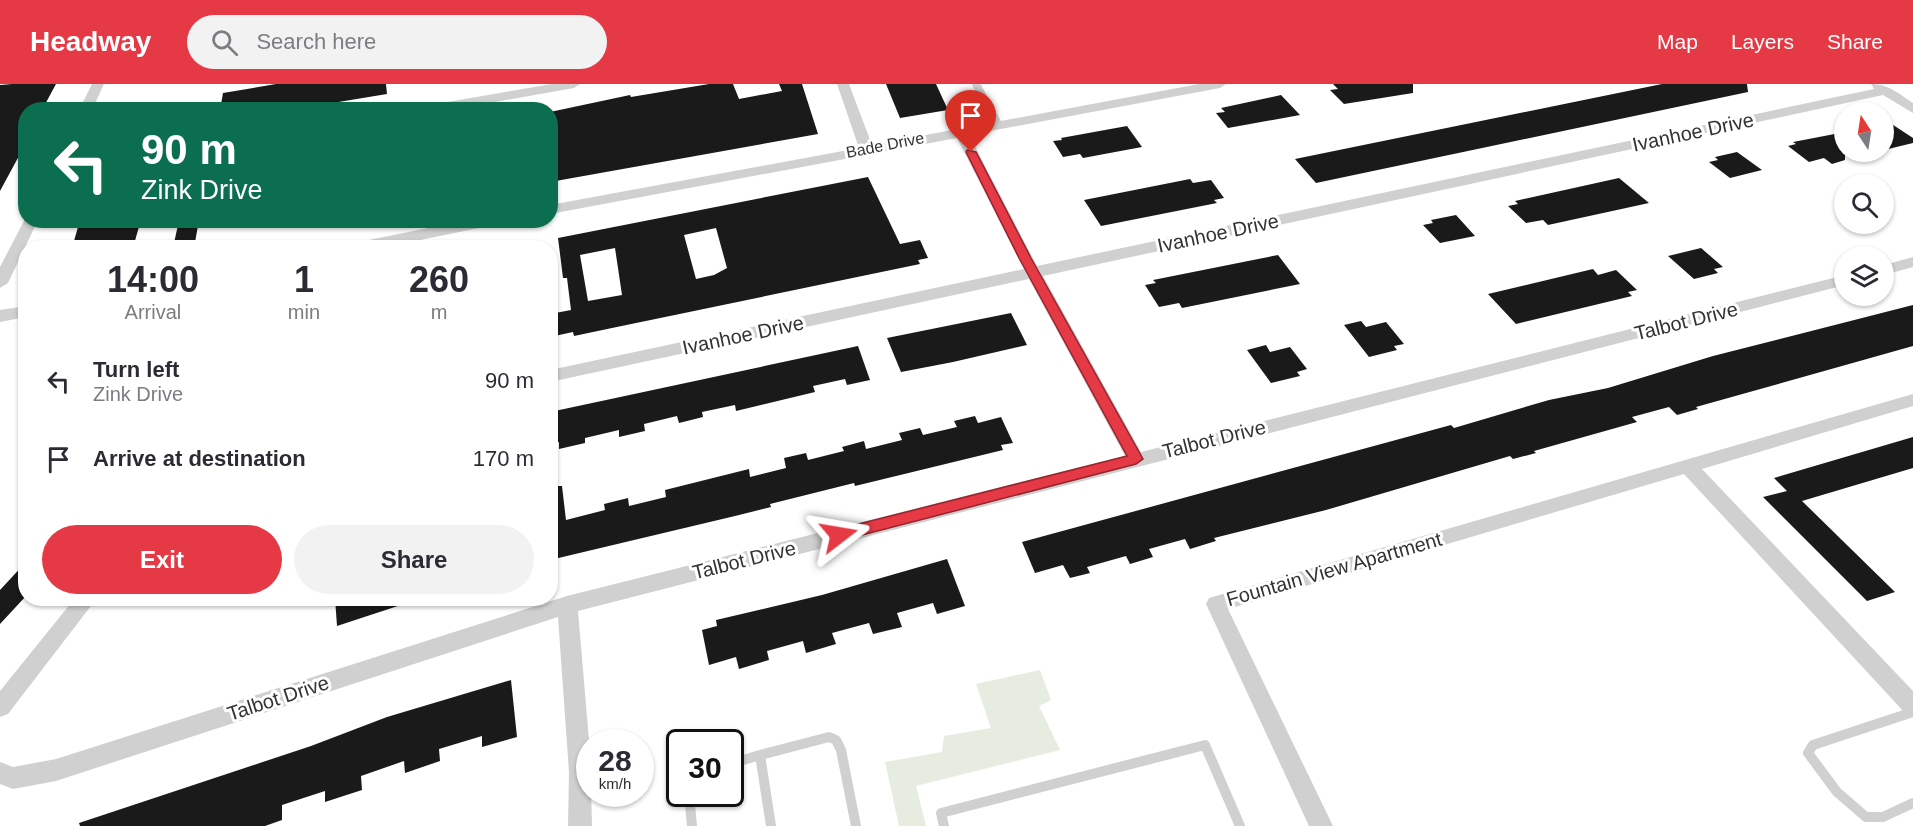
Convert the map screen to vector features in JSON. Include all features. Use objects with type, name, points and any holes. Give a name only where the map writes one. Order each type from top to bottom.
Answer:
[{"type":"street","points":[[89,102],[98,84]]},
{"type":"street","points":[[470,102],[574,84]]},
{"type":"street","points":[[843,84],[866,149]]},
{"type":"street","name":"Bade Drive","points":[[558,208],[960,131],[1220,84]]},
{"type":"street","points":[[1881,87],[1913,109]]},
{"type":"street","name":"Ivanhoe Drive","points":[[558,374],[1034,273],[1881,87]]},
{"type":"street","points":[[960,131],[1034,273],[1136,459]]},
{"type":"street","points":[[394,240],[454,228]]},
{"type":"street","points":[[0,283],[18,246]]},
{"type":"street","points":[[1894,267],[1913,262]]},
{"type":"street","name":"Talbot Drive","points":[[4,779],[56,770],[567,605],[1834,283]]},
{"type":"street","points":[[0,316],[18,313]]},
{"type":"street","name":"Fountain View Apartment","points":[[1321,826],[1216,604],[1913,400]]},
{"type":"street","points":[[1687,465],[1913,706]]},
{"type":"street","points":[[567,605],[580,772],[580,826]]},
{"type":"street","points":[[0,707],[81,606]]},
{"type":"lane","points":[[976,84],[998,124]]},
{"type":"lane","points":[[1913,712],[1813,745],[1808,753],[1854,811],[1865,818],[1874,819],[1913,804]]},
{"type":"lane","points":[[744,760],[829,737],[836,740],[841,750],[856,826]]},
{"type":"lane","points":[[944,826],[941,813],[1205,745],[1240,826]]},
{"type":"lane","points":[[760,755],[771,826]]},
{"type":"lane","points":[[690,807],[692,826]]},
{"type":"shaded area","points":[[1040,670],[1051,700],[1039,706],[1060,750],[916,786],[926,826],[899,826],[885,762],[942,752],[944,736],[991,728],[976,684]]},
{"type":"building","points":[[56,84],[46,102],[18,102],[18,158],[0,191],[0,85]]},
{"type":"building","points":[[276,84],[386,84],[387,94],[338,102],[221,102],[223,93]]},
{"type":"building","points":[[709,84],[733,84],[739,99],[782,91],[779,84],[802,84],[818,134],[558,181],[558,110],[630,95],[631,97]]},
{"type":"building","points":[[886,84],[936,84],[948,110],[900,118]]},
{"type":"building","points":[[1333,84],[1413,84],[1413,93],[1344,104],[1330,90],[1338,89]]},
{"type":"building","points":[[1662,84],[1747,84],[1748,92],[1316,183],[1295,159]]},
{"type":"building","points":[[1281,95],[1300,115],[1228,128],[1216,113],[1225,112],[1221,108]]},
{"type":"building","points":[[1127,126],[1142,147],[1083,158],[1080,154],[1063,157],[1053,141],[1062,140],[1061,138]]},
{"type":"building","points":[[1894,126],[1913,138],[1913,143],[1894,148]]},
{"type":"building","points":[[1834,134],[1834,162],[1838,162],[1832,164],[1824,158],[1809,162],[1788,146],[1796,144],[1793,142]]},
{"type":"building","points":[[1737,152],[1762,170],[1730,178],[1709,162],[1718,160],[1715,157]]},
{"type":"building","points":[[868,177],[900,244],[920,240],[928,258],[918,260],[920,264],[574,336],[573,332],[558,335],[558,312],[571,310],[567,278],[563,278],[558,238]],"holes":[[[716,228],[727,268],[714,275],[696,279],[684,235]],[[615,248],[622,295],[588,301],[580,255]]]},
{"type":"building","points":[[1619,178],[1649,203],[1548,225],[1543,220],[1526,223],[1508,206],[1518,204],[1515,201]]},
{"type":"building","points":[[1190,179],[1193,183],[1211,180],[1224,198],[1214,200],[1217,203],[1101,226],[1084,200]]},
{"type":"building","points":[[1456,215],[1475,236],[1440,243],[1423,225],[1433,223],[1431,220]]},
{"type":"building","points":[[78,228],[139,228],[135,240],[74,240]]},
{"type":"building","points":[[177,228],[198,228],[195,240],[175,240]]},
{"type":"building","points":[[1701,248],[1723,267],[1714,269],[1718,273],[1694,279],[1668,256]]},
{"type":"building","points":[[1278,255],[1300,284],[1182,308],[1179,303],[1159,307],[1145,285],[1156,283],[1153,280]]},
{"type":"building","points":[[1593,269],[1598,275],[1616,270],[1637,290],[1628,292],[1632,296],[1516,324],[1488,294]]},
{"type":"building","points":[[1913,305],[1913,346],[1696,407],[1698,409],[1677,415],[1669,407],[1632,417],[1637,422],[1534,451],[1536,453],[1513,459],[1510,456],[1326,510],[1214,538],[1216,541],[1190,549],[1185,539],[1149,549],[1153,557],[1130,564],[1126,556],[1087,567],[1090,573],[1070,578],[1063,565],[1035,573],[1022,542],[1451,425],[1454,428],[1549,400],[1608,388],[1713,356]]},
{"type":"building","points":[[1011,313],[1027,345],[953,362],[901,372],[887,338]]},
{"type":"building","points":[[1361,321],[1366,327],[1386,322],[1404,344],[1394,346],[1397,350],[1369,357],[1344,325]]},
{"type":"building","points":[[1266,345],[1270,352],[1290,347],[1307,369],[1297,372],[1300,376],[1271,383],[1247,350]]},
{"type":"building","points":[[858,346],[870,380],[847,385],[845,379],[813,386],[815,392],[736,411],[735,405],[702,412],[703,417],[679,423],[677,416],[644,424],[645,431],[619,437],[619,430],[585,438],[585,443],[559,449],[558,410]]},
{"type":"building","points":[[975,416],[978,423],[1001,417],[1013,443],[1001,445],[1003,450],[855,486],[854,483],[770,504],[771,507],[558,558],[558,486],[562,486],[566,520],[605,510],[604,504],[628,498],[629,506],[666,497],[665,490],[749,469],[750,477],[786,468],[784,458],[806,453],[808,460],[844,451],[842,447],[864,441],[866,449],[902,440],[899,433],[920,428],[923,435],[957,427],[954,421]]},
{"type":"building","points":[[1913,437],[1913,468],[1802,501],[1895,592],[1867,601],[1763,497],[1787,491],[1774,478]]},
{"type":"building","points":[[947,559],[965,606],[937,614],[933,603],[897,613],[902,627],[873,634],[869,623],[832,633],[836,644],[806,653],[803,641],[767,651],[769,660],[739,669],[736,657],[709,665],[702,630],[717,626],[716,620],[822,595]]},
{"type":"building","points":[[18,571],[18,605],[0,624],[0,590]]},
{"type":"building","points":[[336,606],[398,606],[337,626]]},
{"type":"building","points":[[511,680],[517,737],[482,747],[482,736],[439,749],[440,761],[405,773],[404,761],[361,776],[362,790],[325,802],[325,791],[282,805],[282,820],[265,826],[80,826],[79,823],[311,746],[387,717]]},
{"type":"route","points":[[839,535],[1136,459],[1025,258],[971,152]]}]
